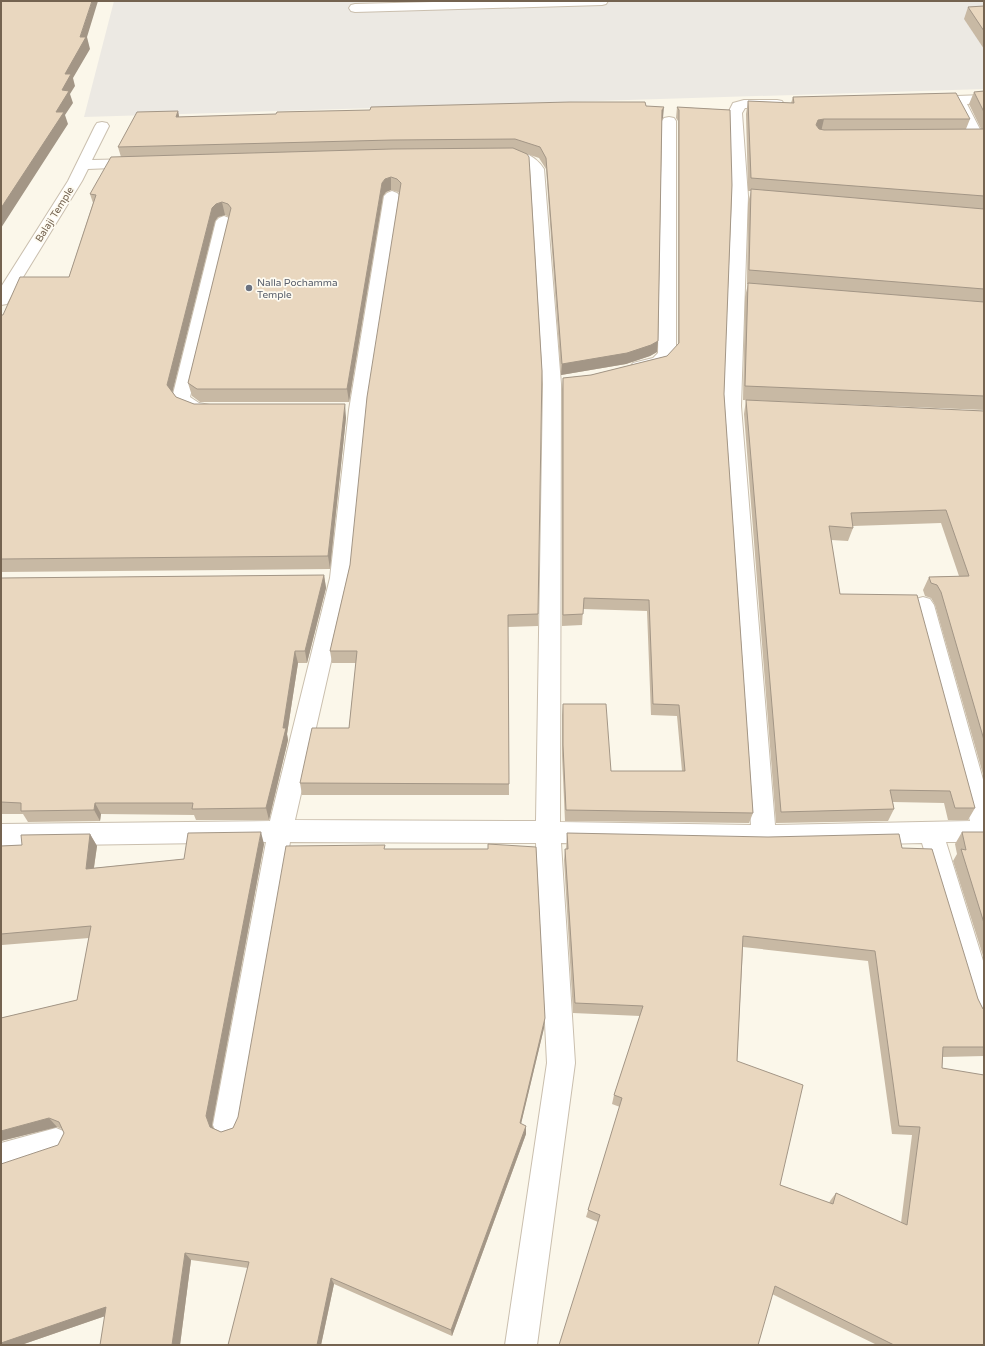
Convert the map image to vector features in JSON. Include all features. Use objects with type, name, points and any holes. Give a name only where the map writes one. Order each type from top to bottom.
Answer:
[{"type":"street","points":[[355,8],[602,1]]},
{"type":"street","points":[[910,101],[984,99]]},
{"type":"street","points":[[958,100],[981,137]]},
{"type":"street","points":[[764,836],[740,406],[748,197],[736,109],[738,106],[744,104],[791,103]]},
{"type":"street","points":[[625,371],[659,362],[667,355],[669,121]]},
{"type":"street","name":"Balaji Temple","points":[[1,300],[84,165],[102,126]]},
{"type":"street","points":[[946,137],[981,137]]},
{"type":"street","points":[[485,155],[515,155],[534,162],[537,169],[558,383],[548,832],[562,1063],[521,1345]]},
{"type":"street","points":[[84,165],[149,163]]},
{"type":"street","points":[[227,1125],[280,831],[332,578],[350,410],[392,196]]},
{"type":"street","points":[[224,221],[181,398],[187,406],[197,410],[228,410]]},
{"type":"street","points":[[923,605],[984,826]]},
{"type":"street","points":[[1,835],[280,831],[548,832],[764,836],[984,831]]},
{"type":"street","points":[[931,832],[984,1008]]},
{"type":"street","points":[[1,1158],[56,1142]]},
{"type":"shaded area","points":[[114,1],[984,1],[984,89],[84,117]]},
{"type":"building","points":[[1,1],[92,1],[80,37],[86,37],[65,74],[71,74],[62,90],[69,91],[56,112],[64,112],[1,208]]},
{"type":"building","points":[[984,6],[984,31],[968,7]]},
{"type":"building","points":[[984,91],[984,112],[974,92]]},
{"type":"building","points":[[956,93],[970,119],[824,119],[818,120],[816,125],[819,129],[824,130],[984,129],[984,196],[751,178],[748,101],[794,103],[793,97]]},
{"type":"building","points":[[570,102],[645,102],[646,106],[664,107],[662,110],[658,341],[651,345],[627,353],[562,364],[546,158],[540,147],[515,139],[392,140],[118,147],[137,112],[178,111],[176,117],[276,114],[277,112],[370,110],[371,107]]},
{"type":"building","points":[[677,107],[730,110],[732,185],[724,394],[753,813],[566,810],[563,704],[606,704],[611,771],[685,771],[679,705],[653,704],[649,600],[584,598],[583,614],[563,615],[563,378],[591,375],[667,356],[679,343],[679,110]]},
{"type":"building","points":[[513,148],[527,154],[529,157],[542,371],[538,614],[508,615],[509,784],[300,783],[312,728],[349,728],[357,651],[330,651],[350,565],[367,397],[401,183],[397,179],[391,177],[385,179],[382,183],[347,389],[197,389],[188,383],[231,208],[228,204],[222,202],[216,204],[212,208],[167,385],[176,397],[194,404],[345,404],[328,556],[1,559],[1,315],[3,315],[20,277],[69,277],[96,195],[90,194],[111,157],[392,149]]},
{"type":"building","points":[[751,189],[984,209],[984,289],[749,270]]},
{"type":"building","points":[[748,283],[984,302],[984,396],[745,386]]},
{"type":"building","points":[[746,400],[984,411],[984,740],[941,592],[937,585],[931,583],[929,577],[969,576],[946,510],[851,513],[853,528],[829,526],[840,594],[917,595],[975,808],[955,808],[950,791],[890,790],[894,809],[781,812]]},
{"type":"building","points":[[324,575],[305,651],[295,651],[283,728],[286,728],[266,808],[192,809],[193,803],[95,803],[94,810],[21,811],[21,803],[1,802],[1,578]]},
{"type":"building","points":[[261,832],[206,1116],[210,1127],[221,1132],[233,1128],[238,1117],[286,846],[385,845],[384,849],[488,849],[488,844],[536,847],[545,1018],[520,1123],[526,1126],[451,1330],[331,1278],[317,1345],[228,1345],[249,1262],[185,1253],[172,1345],[100,1345],[106,1307],[1,1343],[1,1164],[58,1145],[64,1133],[59,1122],[49,1118],[1,1131],[1,1018],[77,1000],[91,926],[1,934],[1,846],[22,845],[21,835],[90,834],[86,869],[184,859],[188,833]]},
{"type":"building","points":[[962,832],[984,832],[984,923],[961,849],[966,850]]},
{"type":"building","points":[[567,833],[768,837],[899,834],[902,848],[932,849],[978,999],[984,1009],[984,1047],[943,1047],[942,1068],[984,1075],[984,1345],[894,1345],[775,1286],[758,1345],[559,1345],[600,1215],[588,1210],[622,1098],[614,1095],[643,1006],[575,1003],[565,849],[568,849]],"holes":[[[743,936],[875,951],[899,1126],[920,1127],[907,1225],[836,1193],[833,1204],[780,1185],[803,1085],[737,1061]]]},
{"type":"place","name":"Nalla Pochamma Temple","points":[[249,288]]}]
